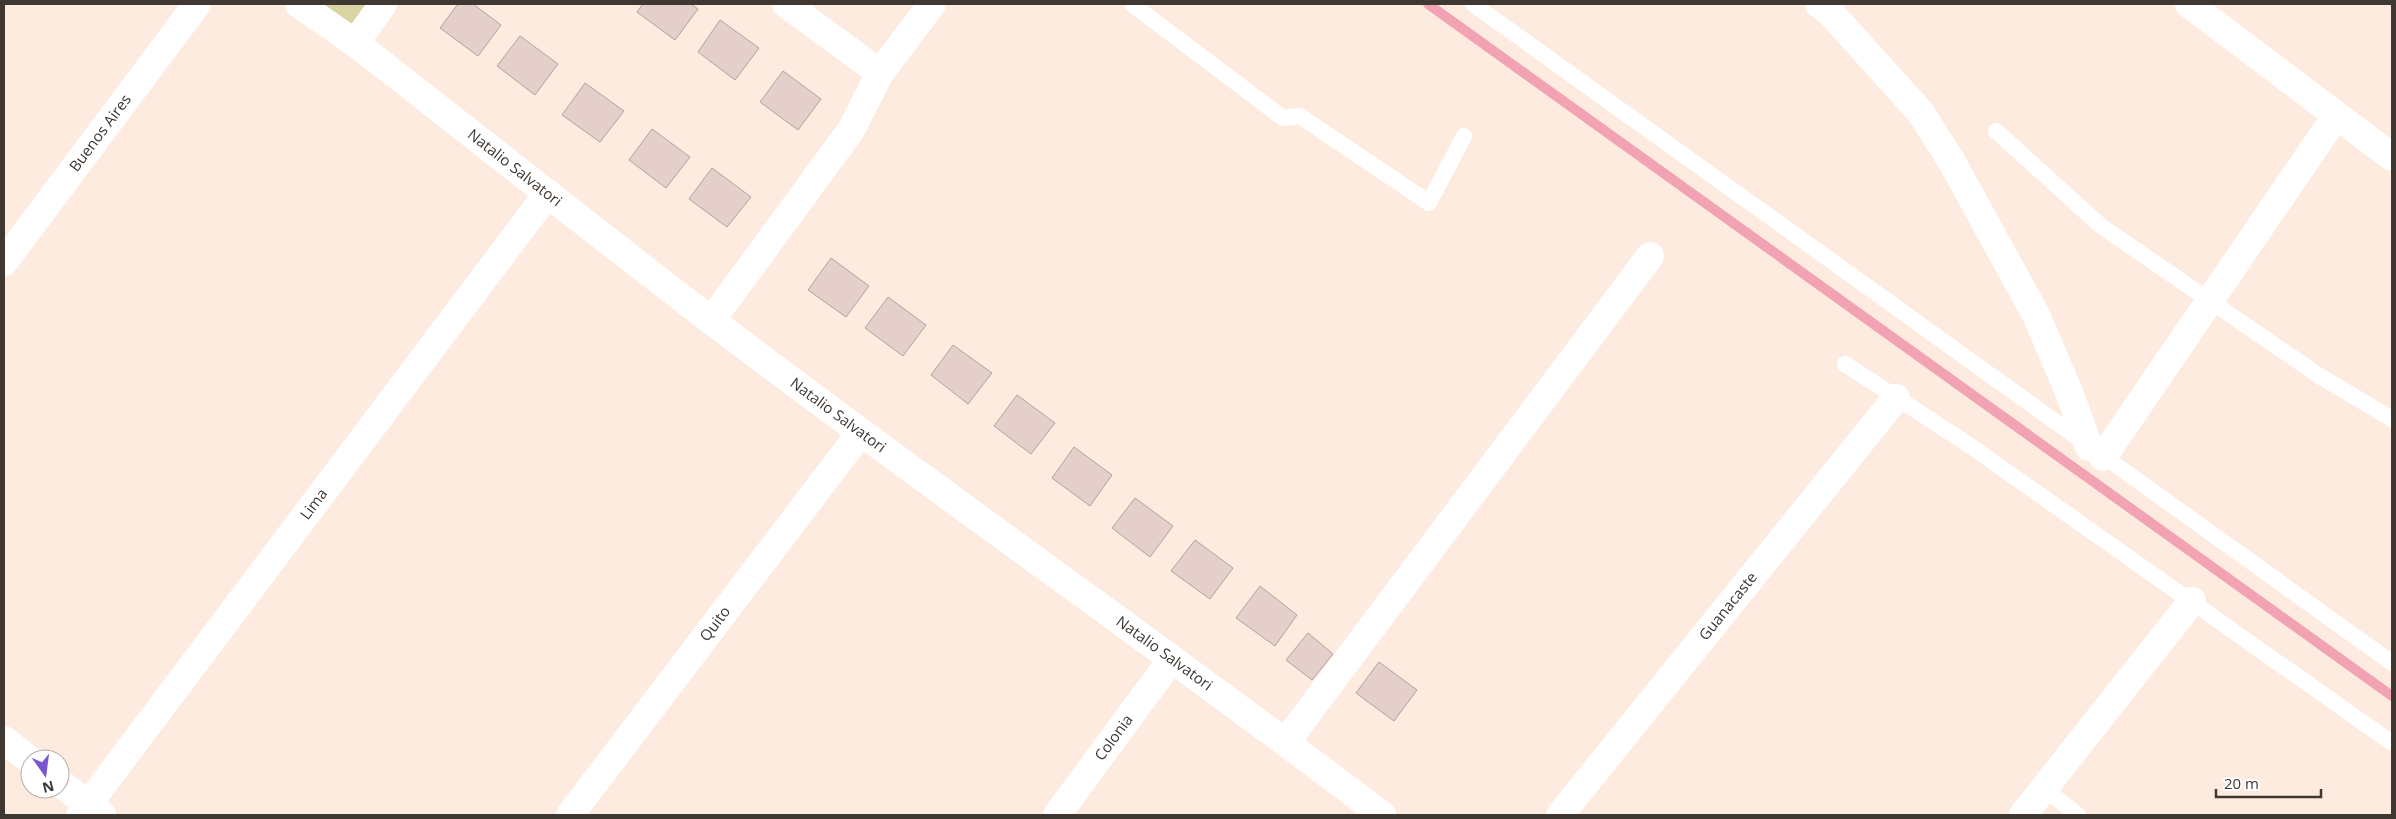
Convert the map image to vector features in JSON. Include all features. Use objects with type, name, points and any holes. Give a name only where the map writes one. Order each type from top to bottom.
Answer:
[{"type":"street","name":"Buenos Aires","points":[[4,262],[197,4]]},
{"type":"street","name":"Natalio Salvatori","points":[[299,4],[355,43],[711,321],[860,432],[1286,742],[1382,815]]},
{"type":"street","points":[[355,43],[383,4]]},
{"type":"street","points":[[786,4],[880,74]]},
{"type":"street","points":[[711,321],[851,130],[880,74],[932,4]]},
{"type":"street","points":[[2190,4],[2392,158]]},
{"type":"street","points":[[1832,6],[1921,113],[1952,162],[2036,315],[2096,452],[2210,301],[2336,116]]},
{"type":"street","name":"Lima","points":[[90,812],[548,193]]},
{"type":"street","points":[[1286,742],[1650,256]]},
{"type":"street","name":"Guanacaste","points":[[1560,815],[1896,398]]},
{"type":"street","name":"Quito","points":[[570,815],[860,432]]},
{"type":"street","points":[[2023,815],[2192,601]]},
{"type":"street","name":"Colonia","points":[[1057,815],[1172,660]]},
{"type":"street","points":[[4,740],[20,752]]},
{"type":"street","points":[[70,793],[90,812]]},
{"type":"lane","points":[[1132,4],[1283,118],[1300,116],[1429,204],[1464,136]]},
{"type":"lane","points":[[1473,4],[2392,663]]},
{"type":"lane","points":[[1996,131],[2101,226],[2318,375],[2392,419]]},
{"type":"lane","points":[[1845,364],[1969,445],[2392,743]]},
{"type":"lane","points":[[2045,789],[2078,815]]},
{"type":"shaded area","points":[[299,4],[383,4],[355,43]]},
{"type":"building","points":[[458,4],[473,4],[501,25],[478,56],[440,28]]},
{"type":"building","points":[[643,4],[691,4],[698,9],[675,40],[637,12]]},
{"type":"building","points":[[720,20],[759,48],[735,80],[698,52]]},
{"type":"building","points":[[520,36],[558,64],[535,95],[497,66]]},
{"type":"building","points":[[783,71],[821,99],[798,130],[760,102]]},
{"type":"building","points":[[585,83],[624,111],[600,142],[562,115]]},
{"type":"building","points":[[652,129],[690,157],[666,188],[629,160]]},
{"type":"building","points":[[712,168],[751,197],[727,227],[689,199]]},
{"type":"building","points":[[831,258],[869,286],[846,317],[808,290]]},
{"type":"building","points":[[888,297],[926,325],[903,356],[865,328]]},
{"type":"building","points":[[953,345],[992,373],[968,404],[931,375]]},
{"type":"building","points":[[1017,395],[1055,423],[1031,454],[994,426]]},
{"type":"building","points":[[1074,447],[1112,475],[1090,506],[1052,478]]},
{"type":"building","points":[[1135,498],[1173,526],[1150,557],[1112,528]]},
{"type":"building","points":[[1195,540],[1233,568],[1210,599],[1171,571]]},
{"type":"building","points":[[1260,586],[1297,615],[1275,646],[1236,618]]},
{"type":"building","points":[[1308,633],[1333,654],[1312,680],[1286,660]]},
{"type":"building","points":[[1379,662],[1417,690],[1394,721],[1356,693]]},
{"type":"waterway","points":[[1428,4],[2392,696]]}]
